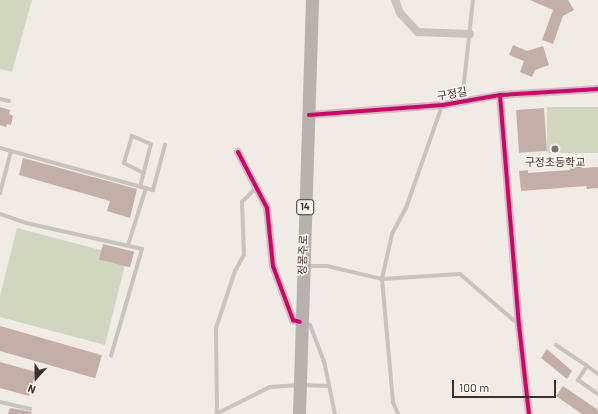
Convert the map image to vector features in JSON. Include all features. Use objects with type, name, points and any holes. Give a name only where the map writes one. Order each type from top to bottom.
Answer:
[{"type":"main road","name":"정몽주로","points":[[299,414],[300,322],[309,114],[312,0]]},
{"type":"street","points":[[395,0],[400,13],[418,32],[470,34]]},
{"type":"street","name":"구정길","points":[[309,114],[442,105],[500,95],[598,89]]},
{"type":"street","points":[[500,95],[519,325],[529,414]]},
{"type":"street","points":[[238,152],[258,187],[267,208],[273,266],[293,320],[300,322]]},
{"type":"lane","points":[[462,101],[473,0]]},
{"type":"lane","points":[[0,98],[9,101]]},
{"type":"lane","points":[[398,414],[393,402],[382,279],[392,234],[406,208],[442,105]]},
{"type":"lane","points":[[140,187],[144,173],[151,144],[132,136],[124,163],[144,173]]},
{"type":"lane","points":[[0,148],[153,190],[165,145]]},
{"type":"lane","points":[[0,193],[11,151]]},
{"type":"lane","points":[[258,187],[242,202],[244,255],[235,271],[216,328],[216,414],[270,388],[299,385],[328,386]]},
{"type":"lane","points":[[128,245],[146,188]]},
{"type":"lane","points":[[0,214],[26,223],[142,249],[111,356]]},
{"type":"lane","points":[[303,266],[327,266],[382,279],[460,274],[519,325]]},
{"type":"lane","points":[[300,322],[310,325],[324,361],[335,414]]},
{"type":"lane","points":[[556,345],[598,374]]},
{"type":"lane","points":[[587,366],[578,380],[598,394]]},
{"type":"lane","points":[[0,402],[30,410]]},
{"type":"green space","points":[[0,0],[32,0],[12,72],[0,69]]},
{"type":"green space","points":[[547,107],[598,107],[598,153],[547,153]]},
{"type":"green space","points":[[17,228],[127,257],[105,345],[0,317],[0,296]]},
{"type":"building","points":[[530,0],[568,0],[574,10],[563,16],[553,44],[542,40],[553,10]]},
{"type":"building","points":[[513,45],[527,51],[543,46],[549,65],[535,70],[532,77],[520,72],[524,61],[509,55]]},
{"type":"building","points":[[0,107],[10,110],[9,114],[13,116],[11,125],[7,124],[6,127],[0,125]]},
{"type":"building","points":[[544,108],[547,151],[519,153],[516,110]]},
{"type":"building","points":[[23,158],[137,189],[130,218],[107,211],[110,201],[19,175]]},
{"type":"building","points":[[582,165],[582,168],[598,167],[598,188],[587,189],[586,186],[521,191],[519,171],[528,170],[528,173],[570,170],[570,166]]},
{"type":"building","points":[[103,244],[134,252],[130,267],[99,260]]},
{"type":"building","points":[[0,326],[102,355],[95,378],[0,351]]},
{"type":"building","points":[[547,349],[572,371],[567,379],[541,358]]},
{"type":"building","points":[[0,362],[36,372],[29,396],[0,388]]},
{"type":"building","points":[[563,386],[598,410],[598,414],[582,414],[556,396]]},
{"type":"building","points":[[10,408],[32,412],[31,414],[8,414]]},
{"type":"cycle path","points":[[309,115],[443,105],[500,95],[598,89]]},
{"type":"cycle path","points":[[500,95],[519,325],[529,414]]},
{"type":"cycle path","points":[[238,152],[267,208],[273,266],[293,320],[300,322]]},
{"type":"place","name":"구정초등학교","points":[[555,149]]}]
